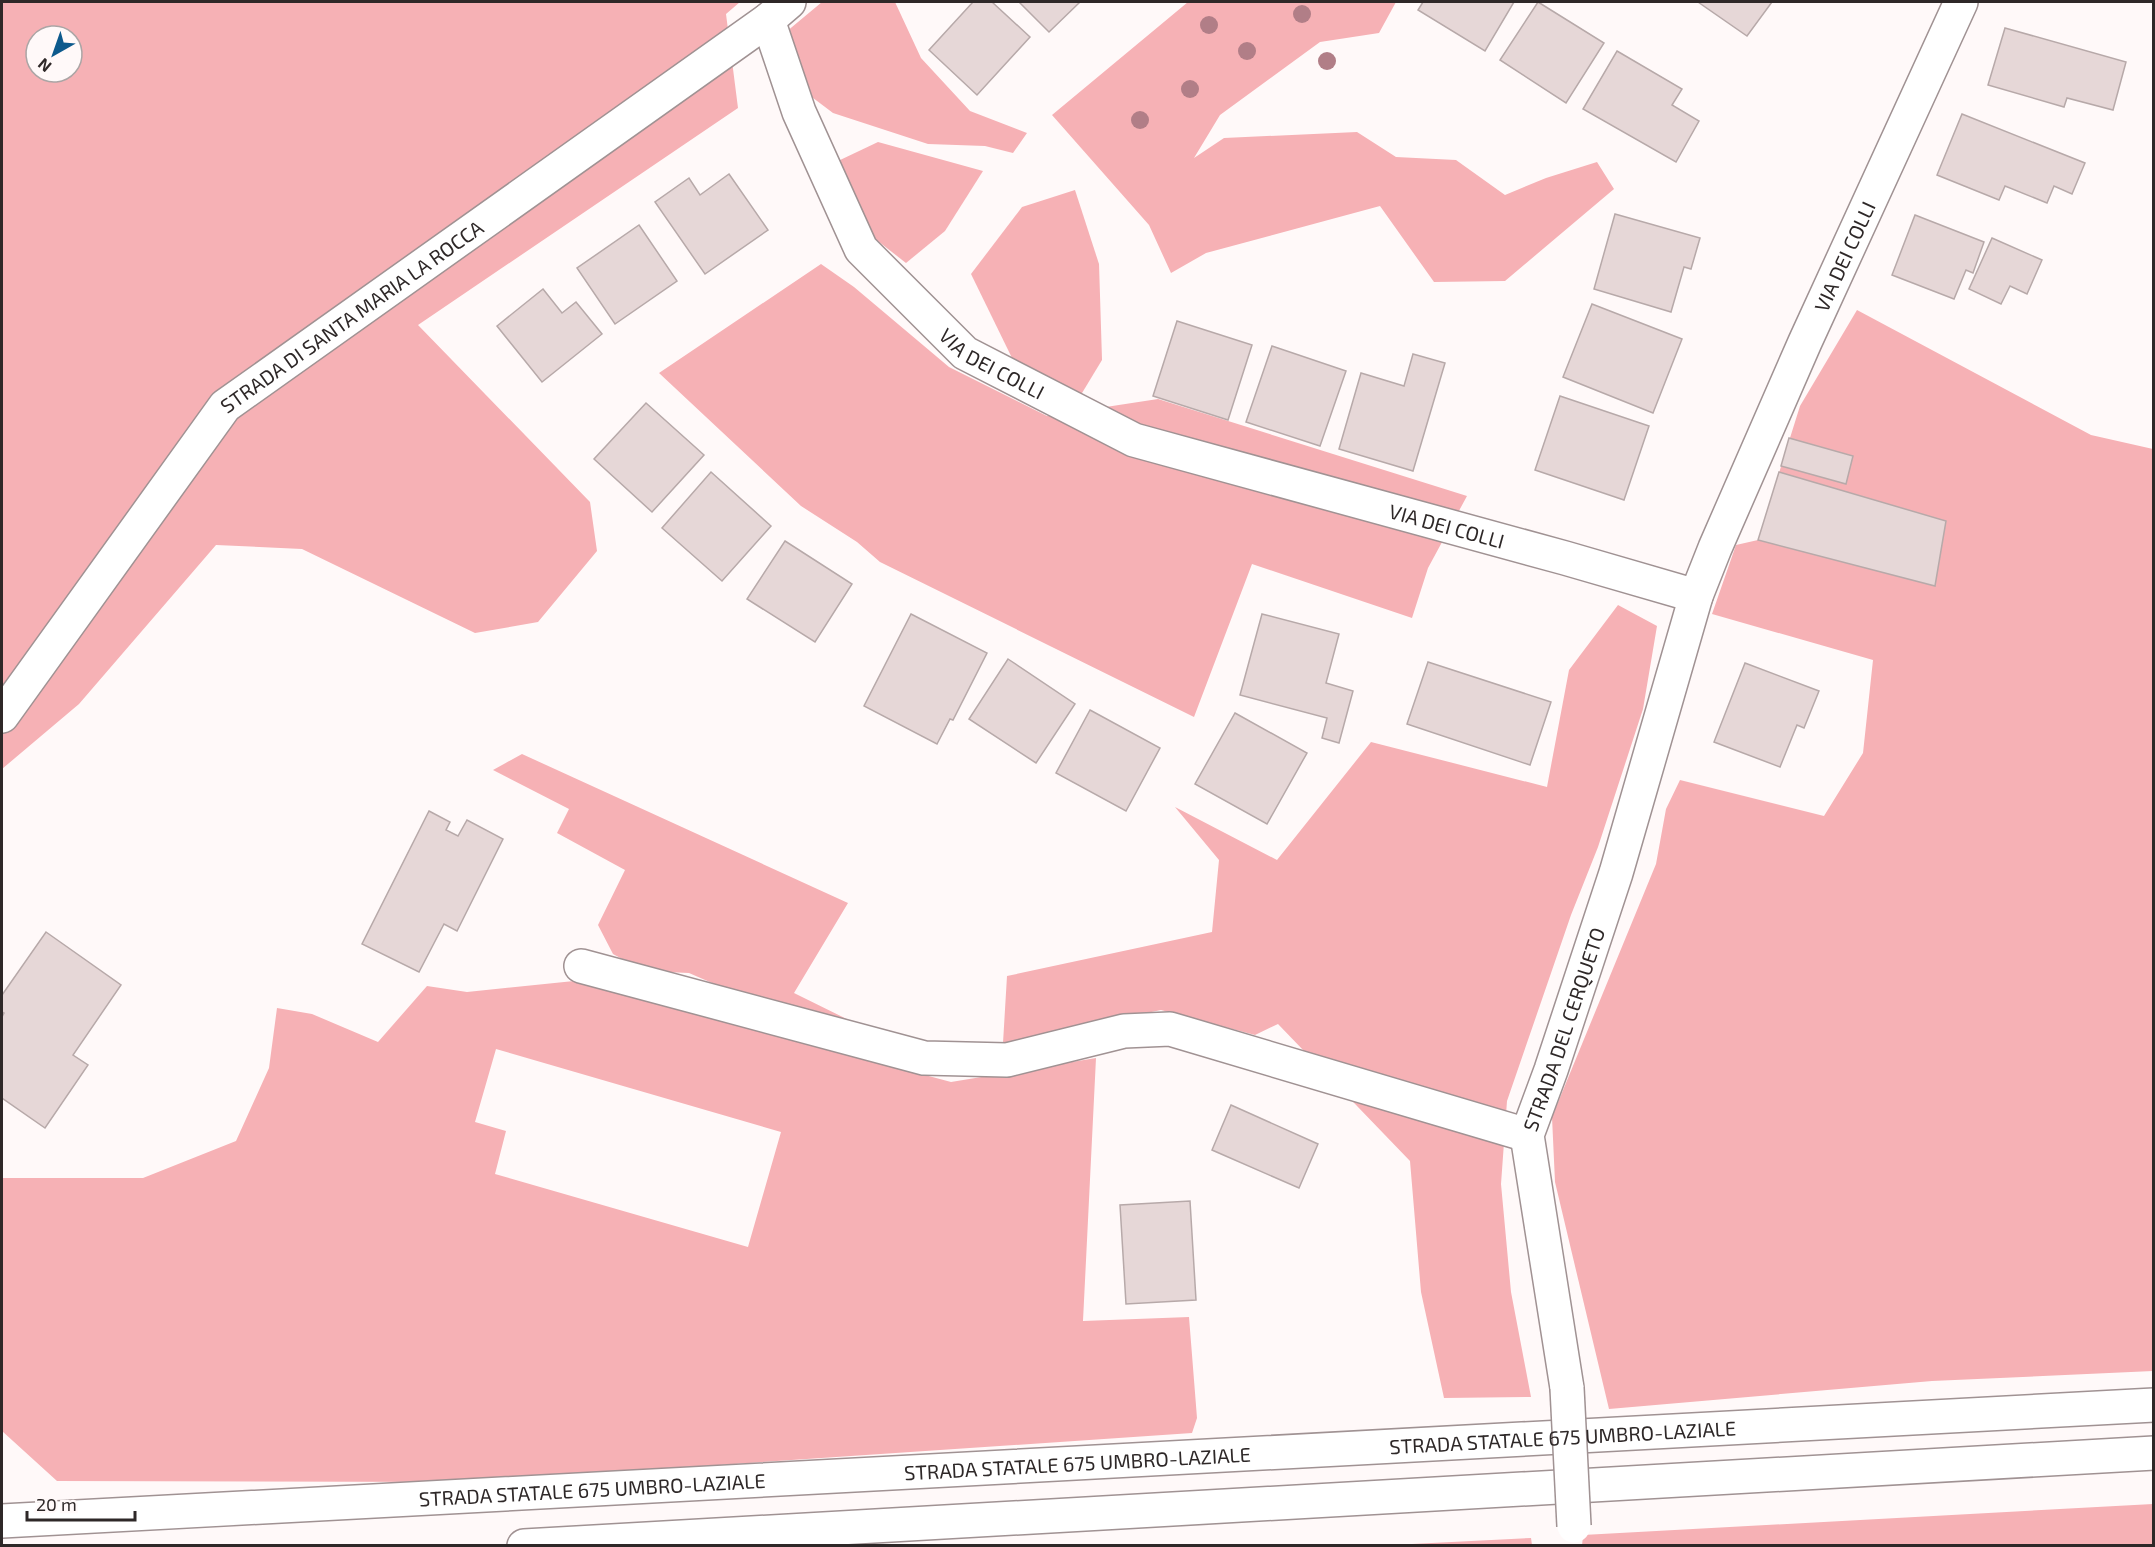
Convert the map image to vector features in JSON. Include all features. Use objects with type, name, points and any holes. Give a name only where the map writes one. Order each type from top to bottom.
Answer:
[{"type":"main road","name":"VIA DEI COLLI","points":[[779,11],[799,112],[861,249],[965,353],[1134,440],[1696,596],[1805,342],[1961,2]]},
{"type":"main road","name":"STRADA DI SANTA MARIA LA ROCCA","points":[[2,716],[225,406],[779,11]]},
{"type":"main road","name":"STRADA DEL CERQUETO","points":[[1573,1536],[1567,1388],[1527,1135],[1551,1070],[1616,873],[1696,596]]},
{"type":"main road","points":[[581,966],[924,1058],[1007,1060],[1124,1031],[1170,1029],[1527,1135]]},
{"type":"main road","name":"STRADA STATALE 675 UMBRO-LAZIALE","points":[[2,1521],[2154,1405]]},
{"type":"main road","points":[[524,1545],[2154,1453]]},
{"type":"shaded area","points":[[2,2],[740,2],[726,14],[738,108],[418,325],[590,502],[597,551],[538,622],[475,633],[302,549],[216,545],[79,704],[2,769]]},
{"type":"shaded area","points":[[822,2],[895,2],[921,58],[970,111],[1027,133],[1013,153],[985,146],[928,144],[833,113],[768,64],[786,32]]},
{"type":"shaded area","points":[[1188,2],[1396,2],[1379,33],[1320,42],[1220,115],[1194,158],[1224,138],[1357,132],[1396,157],[1456,160],[1505,195],[1546,178],[1597,162],[1614,189],[1505,281],[1434,282],[1380,206],[1206,253],[1171,273],[1149,225],[1052,115]]},
{"type":"shaded area","points":[[878,142],[983,171],[945,231],[906,263],[874,238],[838,161]]},
{"type":"shaded area","points":[[1075,190],[1099,264],[1102,360],[1079,398],[1012,358],[971,274],[1022,207]]},
{"type":"shaded area","points":[[821,264],[854,287],[949,367],[1047,416],[1158,399],[1467,496],[1428,568],[1412,618],[1252,564],[1194,717],[880,562],[857,542],[801,506],[659,373]]},
{"type":"shaded area","points":[[1857,310],[2091,435],[2153,449],[2153,1371],[1932,1381],[1609,1409],[1555,1182],[1552,1117],[1656,864],[1666,809],[1680,780],[1824,816],[1863,753],[1873,660],[1712,614],[1736,545],[1758,540],[1800,406]]},
{"type":"shaded area","points":[[1618,605],[1657,626],[1643,709],[1598,847],[1571,915],[1507,1101],[1501,1184],[1511,1292],[1531,1397],[1444,1398],[1421,1292],[1410,1161],[1278,1024],[1255,1035],[1161,1010],[1003,1043],[1007,976],[1212,932],[1219,860],[1175,807],[1277,860],[1371,742],[1547,787],[1569,670]]},
{"type":"shaded area","points":[[522,754],[848,903],[794,993],[869,1030],[781,1013],[689,973],[644,971],[613,954],[598,925],[625,870],[557,833],[569,809],[493,770]]},
{"type":"shaded area","points":[[574,981],[951,1082],[1096,1058],[1083,1321],[1189,1317],[1197,1418],[1192,1433],[466,1482],[57,1481],[2,1431],[2,1178],[143,1178],[236,1141],[269,1068],[277,1008],[312,1014],[378,1042],[427,986],[467,992]],"holes":[[[496,1049],[781,1132],[748,1247],[495,1174],[506,1131],[475,1122]]]},
{"type":"shaded area","points":[[2153,1504],[2153,1545],[1582,1546],[1583,1535]]},
{"type":"shaded area","points":[[1531,1538],[1532,1545],[1392,1545]]},
{"type":"building","points":[[973,2],[992,2],[1030,37],[977,95],[929,50]]},
{"type":"building","points":[[1019,2],[1080,2],[1049,32]]},
{"type":"building","points":[[1423,2],[1514,2],[1485,51],[1418,10]]},
{"type":"building","points":[[1538,2],[1604,43],[1566,103],[1500,60]]},
{"type":"building","points":[[1698,2],[1772,2],[1747,36]]},
{"type":"building","points":[[2005,28],[2126,62],[2113,110],[2067,98],[2064,107],[1988,85]]},
{"type":"building","points":[[1617,51],[1682,89],[1672,105],[1699,121],[1676,162],[1583,109]]},
{"type":"building","points":[[1962,114],[2085,163],[2072,194],[2054,186],[2047,203],[2005,186],[1999,200],[1937,175]]},
{"type":"building","points":[[729,174],[768,230],[705,274],[655,202],[689,178],[700,195]]},
{"type":"building","points":[[1615,214],[1700,238],[1691,269],[1684,267],[1671,312],[1594,289]]},
{"type":"building","points":[[1915,215],[1984,242],[1973,273],[1966,270],[1954,299],[1892,275]]},
{"type":"building","points":[[639,225],[677,281],[615,324],[577,268]]},
{"type":"building","points":[[1992,238],[2042,260],[2027,294],[2010,286],[2001,304],[1969,289]]},
{"type":"building","points":[[543,289],[562,313],[576,302],[602,334],[542,382],[497,326]]},
{"type":"building","points":[[1592,304],[1682,339],[1653,413],[1563,377]]},
{"type":"building","points":[[1177,321],[1252,345],[1228,420],[1153,396]]},
{"type":"building","points":[[1272,346],[1346,371],[1320,446],[1246,422]]},
{"type":"building","points":[[1413,354],[1445,363],[1413,471],[1339,449],[1361,373],[1404,386]]},
{"type":"building","points":[[1560,396],[1649,426],[1624,500],[1535,470]]},
{"type":"building","points":[[646,403],[704,455],[652,512],[594,459]]},
{"type":"building","points":[[1789,438],[1853,456],[1846,484],[1781,466]]},
{"type":"building","points":[[711,472],[771,526],[722,581],[662,528]]},
{"type":"building","points":[[1779,472],[1946,521],[1935,586],[1758,540]]},
{"type":"building","points":[[785,541],[852,584],[815,642],[747,599]]},
{"type":"building","points":[[911,614],[987,653],[953,720],[950,719],[937,744],[864,706]]},
{"type":"building","points":[[1262,614],[1339,634],[1326,683],[1353,691],[1339,743],[1322,738],[1327,718],[1240,695]]},
{"type":"building","points":[[1008,659],[1075,704],[1036,763],[969,719]]},
{"type":"building","points":[[1428,662],[1551,702],[1530,765],[1407,724]]},
{"type":"building","points":[[1745,663],[1819,691],[1804,728],[1797,725],[1780,767],[1714,742]]},
{"type":"building","points":[[1090,710],[1160,748],[1126,811],[1056,773]]},
{"type":"building","points":[[1235,713],[1307,753],[1267,824],[1195,784]]},
{"type":"building","points":[[429,811],[450,822],[446,830],[458,836],[467,820],[503,839],[457,931],[444,924],[419,972],[362,944]]},
{"type":"building","points":[[46,932],[121,985],[73,1055],[88,1065],[45,1128],[2,1098],[2,1017],[4,1013],[2,1012],[2,995]]},
{"type":"building","points":[[1231,1105],[1318,1144],[1299,1188],[1212,1150]]},
{"type":"building","points":[[1190,1201],[1196,1300],[1126,1304],[1120,1205]]}]
